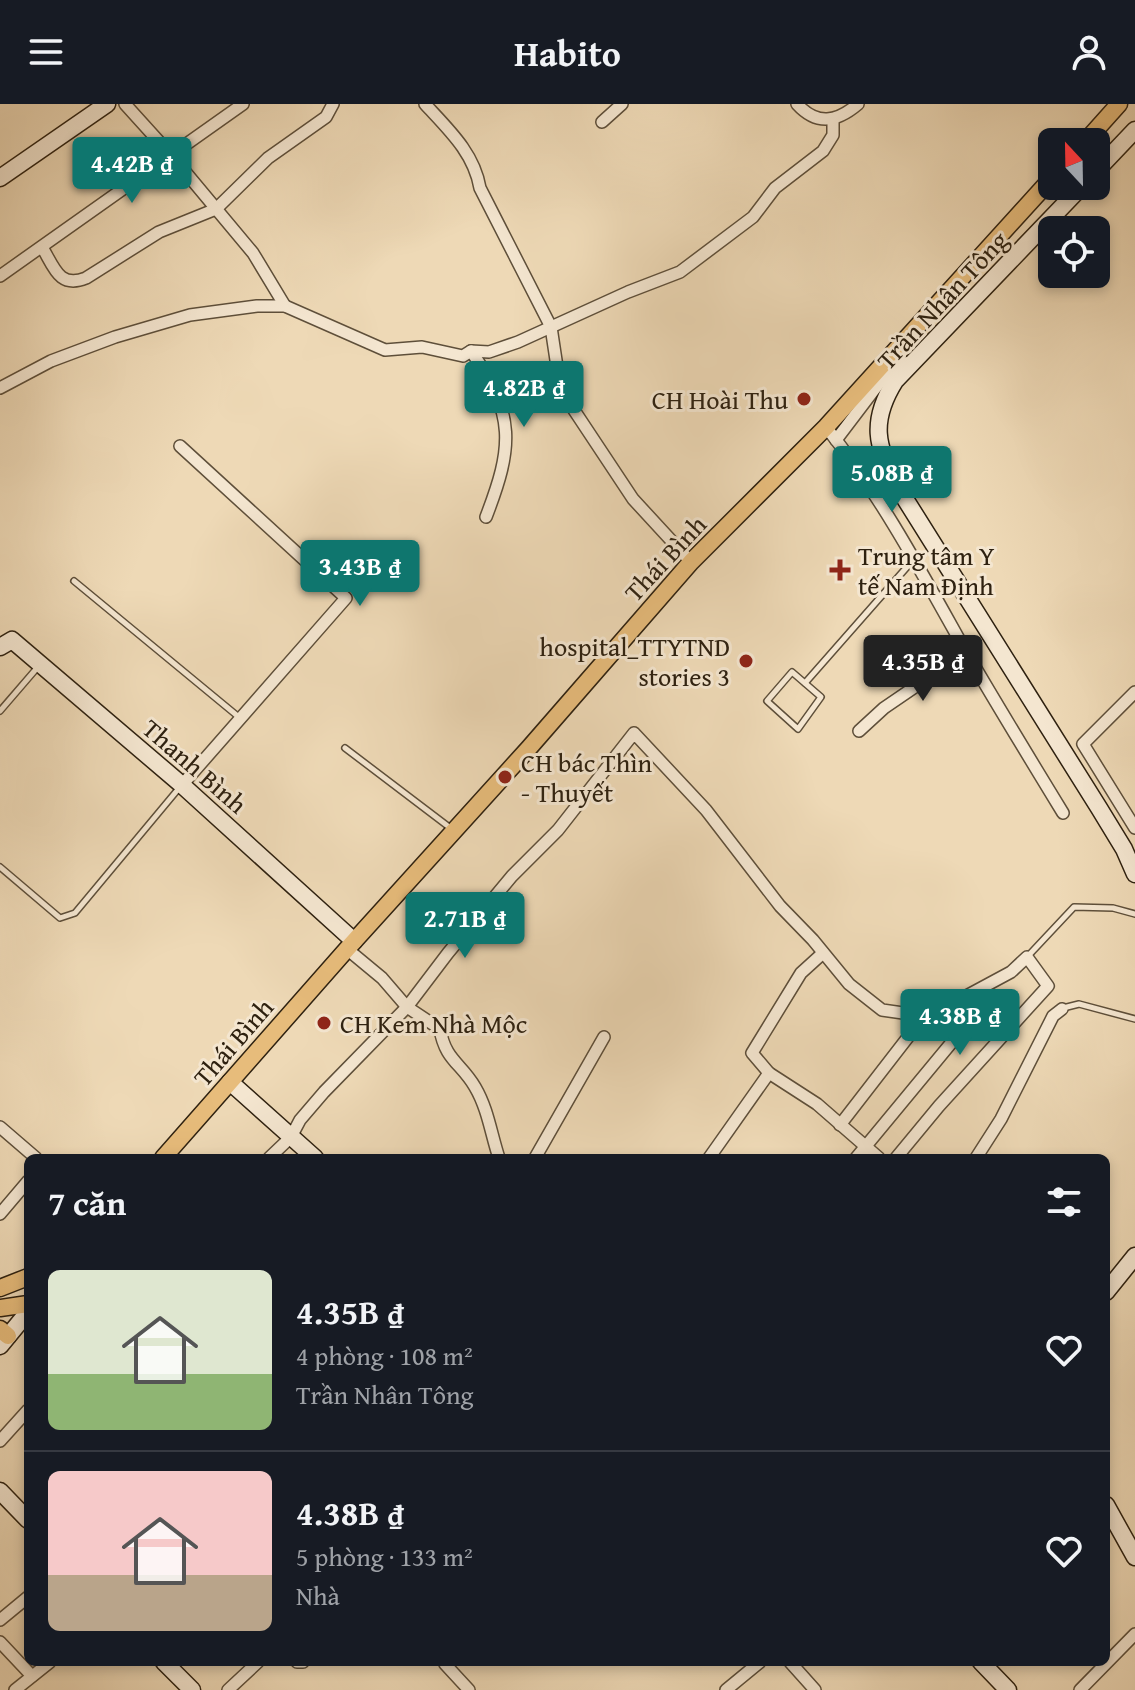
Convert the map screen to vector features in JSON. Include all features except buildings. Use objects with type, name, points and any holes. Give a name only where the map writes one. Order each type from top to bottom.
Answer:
[{"type":"main road","points":[[0,178],[107,104]]},
{"type":"main road","points":[[1098,128],[1119,104]]},
{"type":"main road","points":[[1110,156],[1135,130]]},
{"type":"main road","name":"Thái Bình","points":[[167,1154],[691,562],[831,434],[1038,194]]},
{"type":"main road","name":"Trần Nhân Tông","points":[[1069,200],[895,381],[880,413],[878,429],[881,451],[887,465],[1124,849],[1135,874]]},
{"type":"main road","name":"Thanh Bình","points":[[0,647],[12,640],[182,785],[350,945]]},
{"type":"main road","points":[[230,1082],[310,1154]]},
{"type":"main road","points":[[1110,1287],[1135,1256]]},
{"type":"main road","points":[[0,1288],[24,1279]]},
{"type":"main road","points":[[0,1308],[24,1305]]},
{"type":"main road","points":[[3,1337],[24,1316]]},
{"type":"main road","points":[[0,1491],[24,1516]]},
{"type":"main road","points":[[1111,1528],[1135,1557]]},
{"type":"main road","points":[[168,1666],[192,1690]]},
{"type":"main road","points":[[985,1666],[1008,1690]]},
{"type":"street","points":[[125,104],[253,253],[285,306]]},
{"type":"street","points":[[0,276],[243,104]]},
{"type":"street","points":[[42,247],[58,274],[65,280],[75,282],[159,232],[216,209],[287,142],[326,117],[333,104]]},
{"type":"street","points":[[425,104],[456,138],[476,168],[480,188],[551,327],[559,380],[574,411],[633,499],[691,562]]},
{"type":"street","points":[[602,122],[622,104]]},
{"type":"street","points":[[797,104],[822,121],[846,114],[858,104]]},
{"type":"street","points":[[0,388],[51,361],[152,326],[190,315],[257,306],[285,306],[385,350],[422,347],[463,356],[471,351],[489,352],[680,272],[705,256],[753,217],[775,188],[823,151],[833,135],[833,120]]},
{"type":"street","points":[[471,351],[485,371],[507,425],[498,487],[486,517]]},
{"type":"street","points":[[915,362],[890,369],[831,434],[869,486],[915,559],[966,652],[1063,813]]},
{"type":"street","points":[[180,446],[346,598],[182,785]]},
{"type":"street","points":[[859,731],[884,708],[966,652]]},
{"type":"street","points":[[1135,692],[1083,744],[1135,828]]},
{"type":"street","points":[[273,1154],[291,1137],[300,1120],[324,1092],[407,1007],[512,876],[558,830],[634,733],[706,810],[780,906],[849,984],[882,1010],[910,1014],[946,1007],[1011,972],[1027,957],[1048,986],[899,1154]]},
{"type":"street","points":[[350,945],[407,1007],[440,1029],[444,1049],[474,1085],[483,1103],[498,1154]]},
{"type":"street","points":[[823,953],[801,973],[752,1053],[769,1073],[817,1104],[874,1154]]},
{"type":"street","points":[[979,1154],[1001,1119],[1053,1016],[1062,1009]]},
{"type":"street","points":[[840,1125],[929,1010]]},
{"type":"street","points":[[537,1154],[604,1037]]},
{"type":"street","points":[[859,1154],[952,1042]]},
{"type":"street","points":[[712,1154],[769,1073]]},
{"type":"street","points":[[0,1127],[31,1154]]},
{"type":"street","points":[[0,1214],[24,1186]]},
{"type":"street","points":[[0,1441],[24,1414]]},
{"type":"street","points":[[0,1620],[24,1600]]},
{"type":"street","points":[[1110,1659],[1135,1634]]},
{"type":"street","points":[[0,1642],[32,1676]]},
{"type":"street","points":[[15,1690],[45,1666]]},
{"type":"street","points":[[228,1690],[254,1666]]},
{"type":"street","points":[[447,1666],[469,1690]]},
{"type":"street","points":[[726,1690],[755,1666]]},
{"type":"street","points":[[794,1666],[815,1690]]},
{"type":"street","points":[[1080,1690],[1104,1666]]},
{"type":"lane","points":[[805,683],[915,559]]},
{"type":"lane","points":[[74,581],[240,718]]},
{"type":"lane","points":[[0,711],[40,664]]},
{"type":"lane","points":[[792,672],[805,683],[821,697],[798,729],[767,701],[792,672]]},
{"type":"lane","points":[[345,748],[454,831]]},
{"type":"lane","points":[[0,867],[60,918],[68,917],[75,913],[182,785]]},
{"type":"lane","points":[[1027,957],[1074,907],[1113,908],[1135,914]]},
{"type":"lane","points":[[1062,1009],[1079,1004],[1135,1019]]},
{"type":"place","name":"CH Hoài Thu","points":[[804,399]]},
{"type":"place","name":"Trung tâm Y tế Nam Định","points":[[840,570]]},
{"type":"place","name":"hospital_TTYTND stories 3","points":[[746,661]]},
{"type":"place","name":"CH bác Thìn - Thuyết","points":[[505,777]]},
{"type":"place","name":"CH Kem Nhà Mộc","points":[[324,1023]]}]
